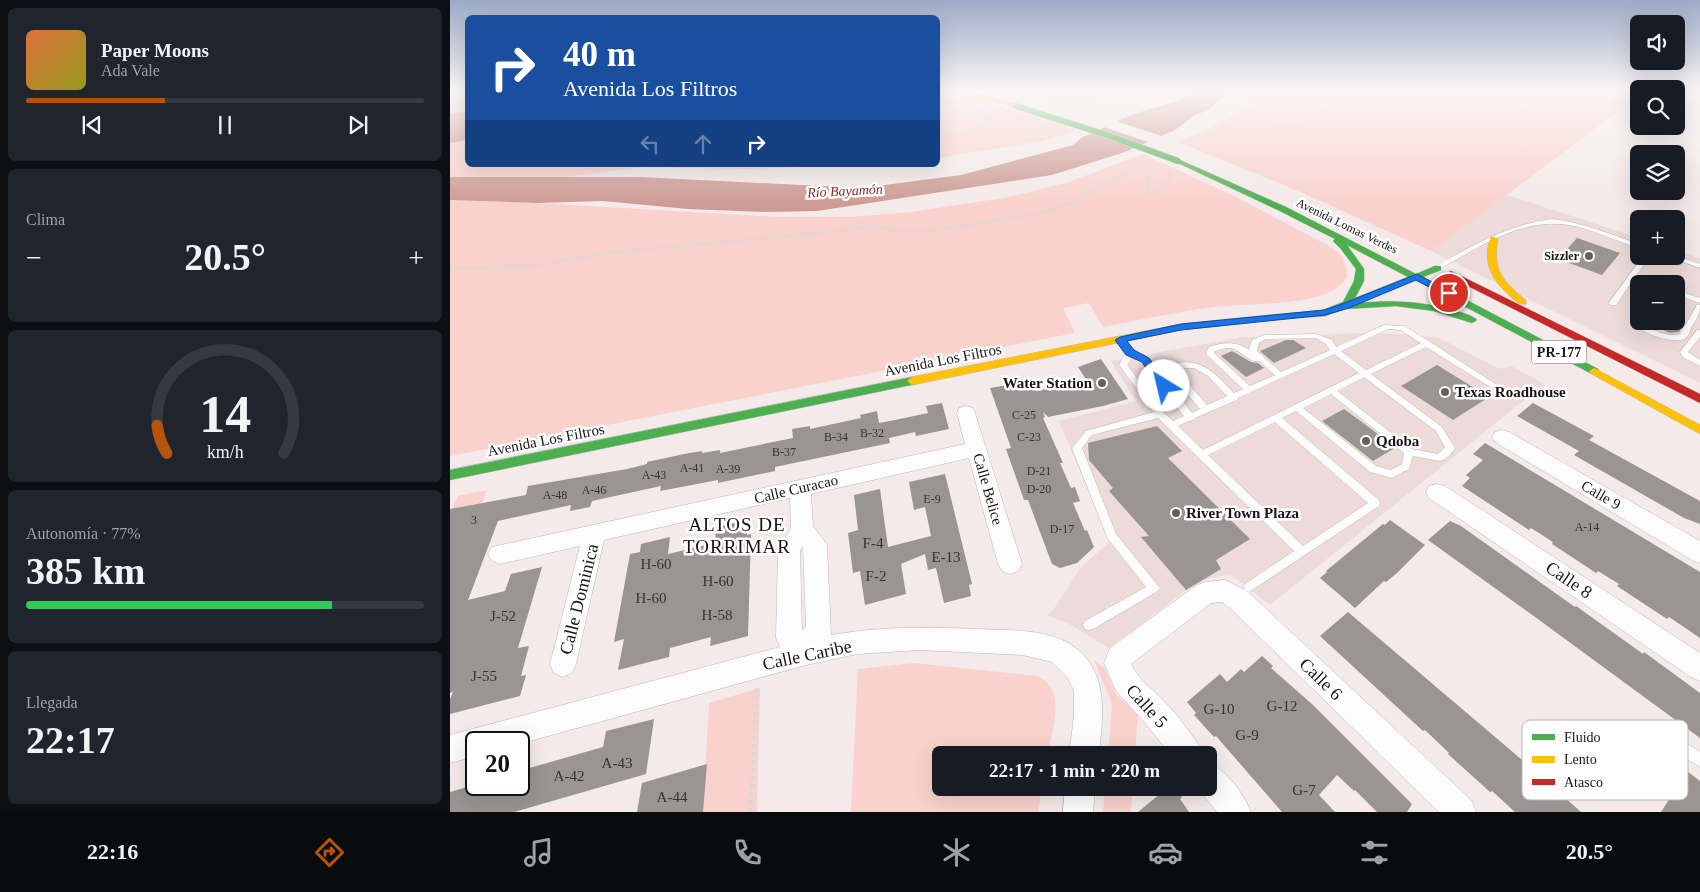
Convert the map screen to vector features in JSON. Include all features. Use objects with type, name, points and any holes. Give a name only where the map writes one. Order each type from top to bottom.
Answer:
[{"type":"main road","name":"Avenida Lomas Verdes","points":[[1088,129],[1107,135],[1175,165],[1216,177],[1417,276],[1700,430]]},
{"type":"main road","points":[[1121,129],[1137,134]]},
{"type":"main road","points":[[1327,232],[1344,247],[1360,269],[1359,281],[1346,306],[1362,307],[1393,303],[1429,306],[1528,336]]},
{"type":"main road","points":[[1494,239],[1490,254],[1491,266],[1497,277],[1518,298],[1554,325]]},
{"type":"main road","name":"PR-177","points":[[1423,261],[1700,399]]},
{"type":"main road","name":"Avenida Los Filtros","points":[[450,475],[1181,327],[1325,312],[1346,306],[1438,268]]},
{"type":"street","name":"Calle Belice","points":[[966,413],[1010,564]]},
{"type":"street","name":"Calle 9","points":[[1502,437],[1700,553]]},
{"type":"street","name":"Calle Curacao","points":[[500,554],[976,449]]},
{"type":"street","points":[[800,488],[802,529],[789,550],[789,638],[802,648],[819,633],[816,545],[802,529]]},
{"type":"street","name":"Calle 8","points":[[1437,492],[1700,668]]},
{"type":"street","name":"Calle Dominica","points":[[563,664],[594,534]]},
{"type":"street","points":[[789,573],[816,566]]},
{"type":"street","name":"Calle 6","points":[[1172,618],[1206,593],[1218,591],[1231,594],[1461,812]]},
{"type":"street","points":[[789,611],[818,604]]},
{"type":"street","name":"Calle 5","points":[[1172,618],[1119,657],[1117,663],[1125,682],[1151,708],[1182,746]]},
{"type":"street","name":"Calle Caribe","points":[[450,749],[802,648],[909,638],[1010,643],[1055,650],[1068,658],[1084,678],[1088,692],[1089,708],[1085,746]]},
{"type":"street","points":[[1217,788],[1236,812]]},
{"type":"street","points":[[1078,812],[1079,796]]},
{"type":"lane","points":[[1438,268],[1527,224],[1569,223],[1630,243]]},
{"type":"lane","points":[[1685,261],[1700,266]]},
{"type":"lane","points":[[1613,303],[1630,280]]},
{"type":"lane","points":[[1685,295],[1700,301]]},
{"type":"lane","points":[[1649,330],[1672,338],[1679,338],[1683,336],[1700,307]]},
{"type":"lane","points":[[1172,425],[1388,328],[1402,328],[1498,388]]},
{"type":"lane","points":[[1700,332],[1684,352],[1700,363]]},
{"type":"lane","points":[[1279,377],[1254,352],[1256,342],[1264,337],[1317,336],[1329,342],[1335,351],[1439,429],[1450,448],[1440,458],[1408,452],[1331,390]]},
{"type":"lane","points":[[1120,340],[1130,352],[1145,360],[1191,418]]},
{"type":"lane","points":[[1249,390],[1210,353],[1212,349],[1225,344],[1236,345],[1279,377]]},
{"type":"lane","points":[[1202,454],[1427,344]]},
{"type":"lane","points":[[1130,352],[1123,365],[1160,414],[1301,551]]},
{"type":"lane","points":[[1206,410],[1173,372],[1180,365],[1196,365],[1211,374],[1234,398]]},
{"type":"lane","points":[[1297,407],[1373,469],[1392,474],[1406,466],[1408,452]]},
{"type":"lane","points":[[1089,625],[1154,588],[1112,536],[1077,448],[1089,433],[1160,414]]},
{"type":"lane","points":[[1249,587],[1375,503],[1276,418]]},
{"type":"lane","points":[[1688,751],[1700,760]]},
{"type":"path","points":[[940,135],[971,133],[979,129]]},
{"type":"path","points":[[1184,142],[1219,130],[1299,129]]},
{"type":"path","points":[[450,148],[465,147]]},
{"type":"path","points":[[450,266],[467,268],[528,266],[612,252],[820,233],[870,226],[899,231],[925,231],[1012,219],[1031,216],[1066,205],[1146,162],[1149,194],[1166,188],[1175,165]]},
{"type":"path","points":[[751,812],[756,686],[765,684]]},
{"type":"shaded area","points":[[450,129],[465,129],[465,167],[643,167],[567,177],[450,177]]},
{"type":"shaded area","points":[[940,129],[1077,130],[1043,141],[940,158]]},
{"type":"shaded area","points":[[1207,129],[1595,129],[1431,251],[1305,194],[1179,142]]},
{"type":"shaded area","points":[[1143,154],[1236,197],[1333,248],[1344,261],[1347,277],[1334,290],[1310,299],[1282,303],[1213,307],[1103,327],[1089,303],[1063,308],[1075,333],[450,456],[450,200],[538,203],[778,217],[851,217],[912,212],[1009,197],[1069,182]]},
{"type":"shaded area","points":[[643,167],[794,167],[750,169]]},
{"type":"shaded area","points":[[1504,194],[1630,235],[1630,265],[1685,265],[1685,254],[1700,258],[1700,383],[1431,251]]},
{"type":"shaded area","name":"River Town Plaza","points":[[1360,333],[1409,334],[1439,338],[1500,369],[1511,366],[1544,384],[1270,605],[1244,584],[1229,575],[1205,580],[1185,591],[1109,648],[1071,625],[1047,615],[1052,612],[1082,566],[1110,542],[1059,421],[1136,401],[1111,361],[1243,337]]},
{"type":"shaded area","points":[[487,490],[482,503],[452,509],[458,496]]},
{"type":"shaded area","points":[[1094,660],[1105,669],[1116,694],[1138,715],[1136,746],[1109,746],[1112,704]]},
{"type":"shaded area","points":[[914,663],[1037,676],[1047,682],[1052,690],[1056,711],[1049,746],[932,746],[932,796],[1041,796],[1038,812],[851,812],[858,669]]},
{"type":"shaded area","points":[[760,688],[757,812],[703,812],[709,703]]},
{"type":"shaded area","points":[[1104,796],[1132,796],[1131,812],[1103,812]]},
{"type":"water","points":[[450,129],[465,129],[465,140],[450,143]]},
{"type":"water","name":"Río Bayamón","points":[[1101,129],[1177,129],[1125,152],[1052,175],[817,211],[766,212],[688,209],[603,201],[538,203],[450,200],[450,177],[640,177],[842,187],[877,186],[961,175],[1073,145],[1081,138]]},
{"type":"pier","points":[[1110,129],[1140,129],[1164,137],[1151,143]]},
{"type":"building","name":"Sizzler","points":[[1577,238],[1620,253],[1602,275],[1558,259]]},
{"type":"building","points":[[1663,330],[1680,330],[1679,332],[1670,333]]},
{"type":"building","points":[[1286,340],[1293,340],[1306,348],[1274,363],[1260,351]]},
{"type":"building","points":[[1232,351],[1251,362],[1258,363],[1264,368],[1246,377],[1221,356]]},
{"type":"building","points":[[1101,359],[1128,399],[1048,417],[1043,412],[1045,417],[1043,418],[1063,463],[1060,463],[1071,488],[1075,487],[1080,501],[1073,503],[1094,547],[1077,563],[1060,568],[1052,564],[1028,500],[1024,500],[1006,449],[1011,448],[990,388],[1032,381],[1036,391],[1087,381],[1078,367]]},
{"type":"building","name":"Texas Roadhouse","points":[[1437,365],[1489,397],[1453,420],[1401,386]]},
{"type":"building","points":[[942,403],[949,429],[916,436],[915,432],[889,438],[890,443],[775,467],[775,471],[718,483],[718,480],[660,491],[661,486],[592,501],[590,507],[570,511],[571,505],[498,521],[468,600],[505,591],[511,574],[542,567],[518,648],[529,646],[521,676],[526,675],[520,696],[450,714],[450,699],[453,692],[450,693],[450,509],[526,495],[528,486],[627,469],[647,464],[647,462],[684,454],[720,450],[720,453],[793,438],[792,429],[810,426],[810,429],[861,418],[860,415],[877,411],[879,423],[928,413],[926,406]]},
{"type":"building","points":[[1533,403],[1594,436],[1589,440],[1700,501],[1700,524],[1684,518],[1574,455],[1579,451],[1517,416]]},
{"type":"building","name":"Qdoba","points":[[1344,409],[1395,448],[1373,461],[1322,421]]},
{"type":"building","name":"River Town Plaza","points":[[1157,426],[1182,451],[1168,458],[1250,539],[1216,560],[1221,569],[1186,590],[1141,537],[1149,536],[1109,491],[1113,488],[1089,460],[1088,443]]},
{"type":"building","points":[[1485,443],[1700,572],[1700,638],[1617,586],[1619,584],[1598,571],[1596,573],[1552,544],[1553,542],[1531,528],[1529,530],[1462,486],[1470,478],[1466,475],[1483,460],[1473,454]]},
{"type":"building","points":[[945,474],[972,584],[969,585],[971,596],[944,603],[936,568],[928,570],[925,554],[901,564],[906,594],[865,605],[860,571],[853,573],[848,533],[858,530],[854,495],[880,489],[888,547],[931,536],[925,507],[914,510],[909,482]]},
{"type":"building","points":[[748,520],[747,535],[751,534],[748,636],[710,646],[711,637],[670,648],[669,657],[618,670],[624,639],[614,642],[630,554],[640,552],[641,544],[670,537],[668,554],[702,546],[715,542],[716,527]]},
{"type":"building","points":[[1390,520],[1425,545],[1397,573],[1386,582],[1384,581],[1355,608],[1320,578],[1326,571]]},
{"type":"building","points":[[1450,521],[1461,526],[1643,654],[1644,652],[1700,693],[1700,738],[1688,729],[1688,720],[1675,720],[1428,540]]},
{"type":"building","points":[[1348,612],[1522,760],[1522,800],[1568,800],[1581,812],[1515,812],[1492,791],[1490,792],[1425,730],[1423,731],[1320,636]]},
{"type":"building","points":[[1262,656],[1273,666],[1271,668],[1313,705],[1412,804],[1407,812],[1377,812],[1337,775],[1319,795],[1335,812],[1282,812],[1216,736],[1214,737],[1194,715],[1196,713],[1187,702],[1220,674],[1227,682],[1241,669],[1244,672]]},
{"type":"building","points":[[654,719],[646,774],[514,812],[450,812],[450,792],[465,788],[465,796],[530,796],[530,768],[603,747],[606,731]]},
{"type":"building","points":[[707,764],[703,812],[637,812],[642,783]]},
{"type":"building","points":[[1688,772],[1700,781],[1700,812],[1661,812],[1669,800],[1688,800]]},
{"type":"building","points":[[1157,796],[1181,796],[1180,799],[1189,812],[1138,812]]},
{"type":"traffic: fast","points":[[1088,129],[1178,161]]},
{"type":"traffic: fast","points":[[1178,161],[1283,209],[1594,371]]},
{"type":"traffic: fast","points":[[1337,241],[1344,247],[1360,269],[1359,281],[1346,306],[1390,303],[1416,304],[1472,320]]},
{"type":"traffic: fast","points":[[1271,318],[1325,313],[1438,268]]},
{"type":"traffic: fast","points":[[450,475],[912,381]]},
{"type":"traffic: slow","points":[[1494,239],[1491,259],[1496,275],[1507,289],[1523,302]]},
{"type":"traffic: slow","points":[[912,381],[1181,327],[1271,318]]},
{"type":"traffic: slow","points":[[1594,371],[1700,430]]},
{"type":"traffic: jam","points":[[1451,274],[1700,399]]},
{"type":"place","name":"Sizzler","points":[[1589,256]]},
{"type":"place","name":"Water Station","points":[[1102,383]]},
{"type":"place","name":"Texas Roadhouse","points":[[1445,392]]},
{"type":"place","name":"Qdoba","points":[[1366,441]]},
{"type":"place","name":"River Town Plaza","points":[[1176,513]]},
{"type":"district","name":"ALTOS DE TORRIMAR","points":[[737,535]]},
{"type":"route","points":[[1164,386],[1145,360],[1130,352],[1120,340],[1181,327],[1325,312],[1346,306],[1417,276],[1449,293]]}]
